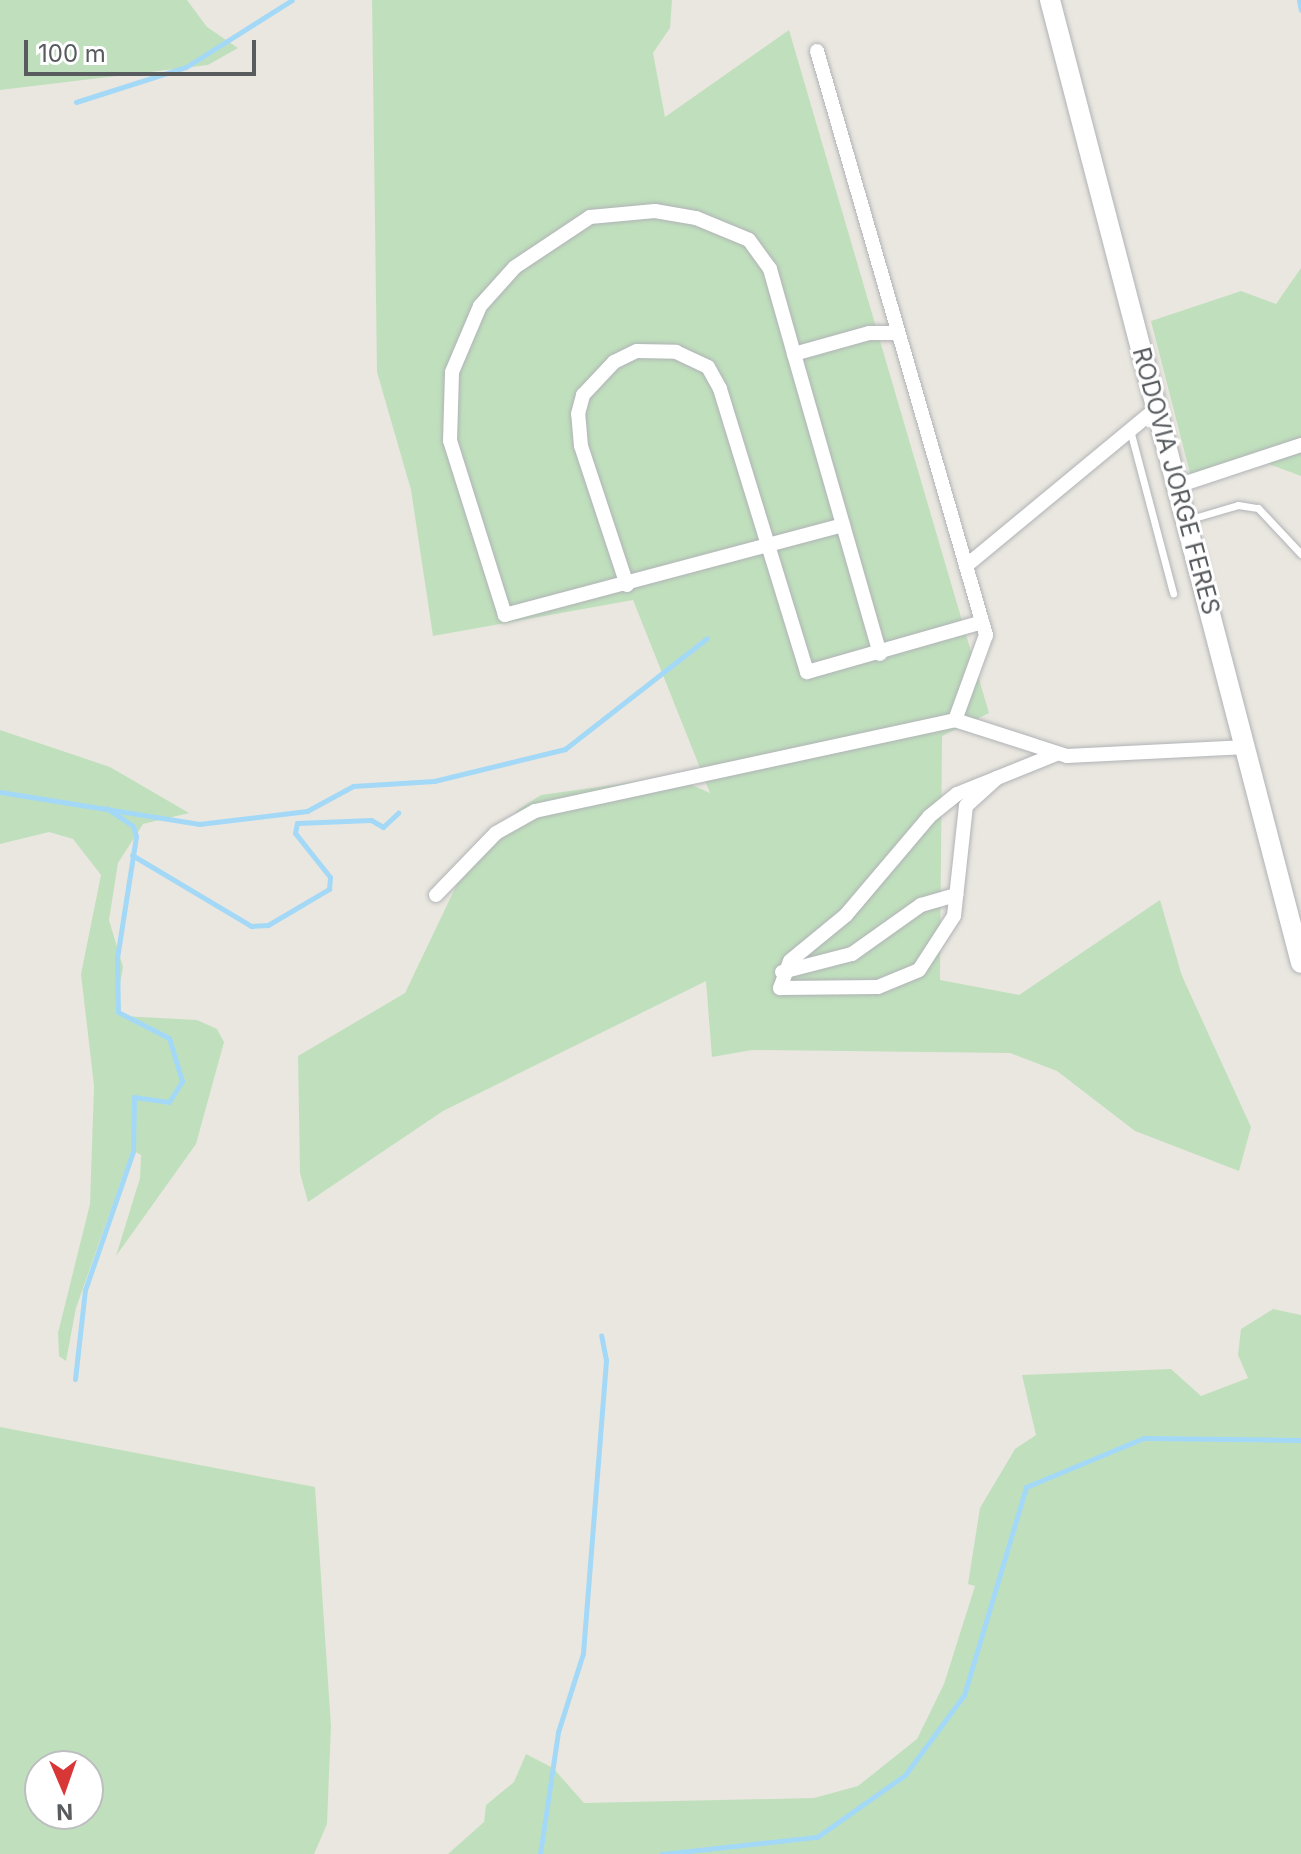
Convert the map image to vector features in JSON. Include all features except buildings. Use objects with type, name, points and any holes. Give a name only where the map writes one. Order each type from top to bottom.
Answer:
[{"type":"main road","name":"RODOVIA JORGE FERES","points":[[1050,0],[1301,963]]},
{"type":"street","points":[[817,51],[895,333],[982,622],[985,653],[955,720]]},
{"type":"street","points":[[843,525],[519,615],[499,611],[450,441],[452,372],[480,306],[515,267],[590,217],[669,213],[725,227],[762,253],[794,354],[880,654]]},
{"type":"street","points":[[794,354],[869,333],[895,333]]},
{"type":"street","points":[[627,585],[581,446],[578,414],[594,379],[637,351],[676,352],[708,367],[807,672],[880,654],[982,622]]},
{"type":"street","points":[[966,566],[1157,408]]},
{"type":"street","points":[[1177,486],[1301,445]]},
{"type":"street","points":[[436,895],[496,833],[535,811],[955,720],[1056,754]]},
{"type":"street","points":[[997,778],[962,813],[957,895],[939,947],[910,977],[878,987],[791,993],[780,988],[782,972],[853,907],[929,817],[957,794],[1056,754],[1247,747]]},
{"type":"street","points":[[782,972],[862,949],[921,905],[957,895]]},
{"type":"lane","points":[[1130,430],[1173,593]]},
{"type":"lane","points":[[1186,521],[1238,505],[1258,508],[1301,554]]},
{"type":"green space","points":[[0,0],[187,0],[207,27],[238,48],[208,65],[0,90]]},
{"type":"green space","points":[[372,0],[672,0],[670,28],[653,53],[665,117],[789,30],[989,713],[942,736],[940,980],[1019,995],[1160,900],[1182,976],[1251,1127],[1239,1171],[1135,1131],[1057,1071],[1010,1053],[752,1050],[712,1057],[706,981],[443,1111],[308,1202],[300,1173],[298,1056],[405,993],[459,880],[519,809],[541,795],[676,778],[710,793],[633,600],[433,636],[411,490],[377,372]]},
{"type":"green space","points":[[1301,268],[1301,476],[1252,458],[1193,485],[1151,321],[1241,291],[1276,304]]},
{"type":"green space","points":[[0,730],[110,767],[189,813],[143,824],[118,863],[109,920],[123,967],[118,996],[122,1016],[197,1020],[217,1029],[224,1042],[196,1144],[116,1256],[140,1178],[141,1155],[132,1150],[76,1308],[66,1361],[59,1356],[58,1333],[90,1204],[94,1086],[81,974],[101,875],[73,839],[49,832],[0,844]]},
{"type":"green space","points":[[1273,1309],[1301,1315],[1301,1854],[448,1854],[484,1822],[486,1805],[514,1782],[526,1754],[553,1768],[584,1803],[814,1798],[858,1786],[917,1739],[944,1684],[975,1586],[968,1584],[980,1508],[1015,1449],[1036,1435],[1022,1375],[1171,1369],[1201,1396],[1248,1378],[1238,1355],[1241,1329]]},
{"type":"green space","points":[[0,1427],[315,1487],[331,1726],[327,1824],[314,1854],[0,1854]]},
{"type":"waterway","points":[[76,102],[186,67],[292,0]]},
{"type":"waterway","points":[[1299,0],[1301,10]]},
{"type":"waterway","points":[[0,792],[199,824],[307,811],[353,786],[434,781],[565,749],[707,638]]},
{"type":"waterway","points":[[75,1379],[85,1290],[133,1151],[134,1097],[169,1102],[182,1081],[169,1038],[118,1012],[117,958],[136,836],[133,826],[106,808]]},
{"type":"waterway","points":[[132,855],[251,926],[268,925],[329,889],[330,877],[295,833],[297,823],[371,820],[383,827],[398,813]]},
{"type":"waterway","points":[[540,1854],[558,1732],[583,1653],[606,1360],[601,1335]]},
{"type":"waterway","points":[[662,1854],[817,1837],[905,1775],[964,1695],[1026,1487],[1144,1438],[1301,1440]]}]
